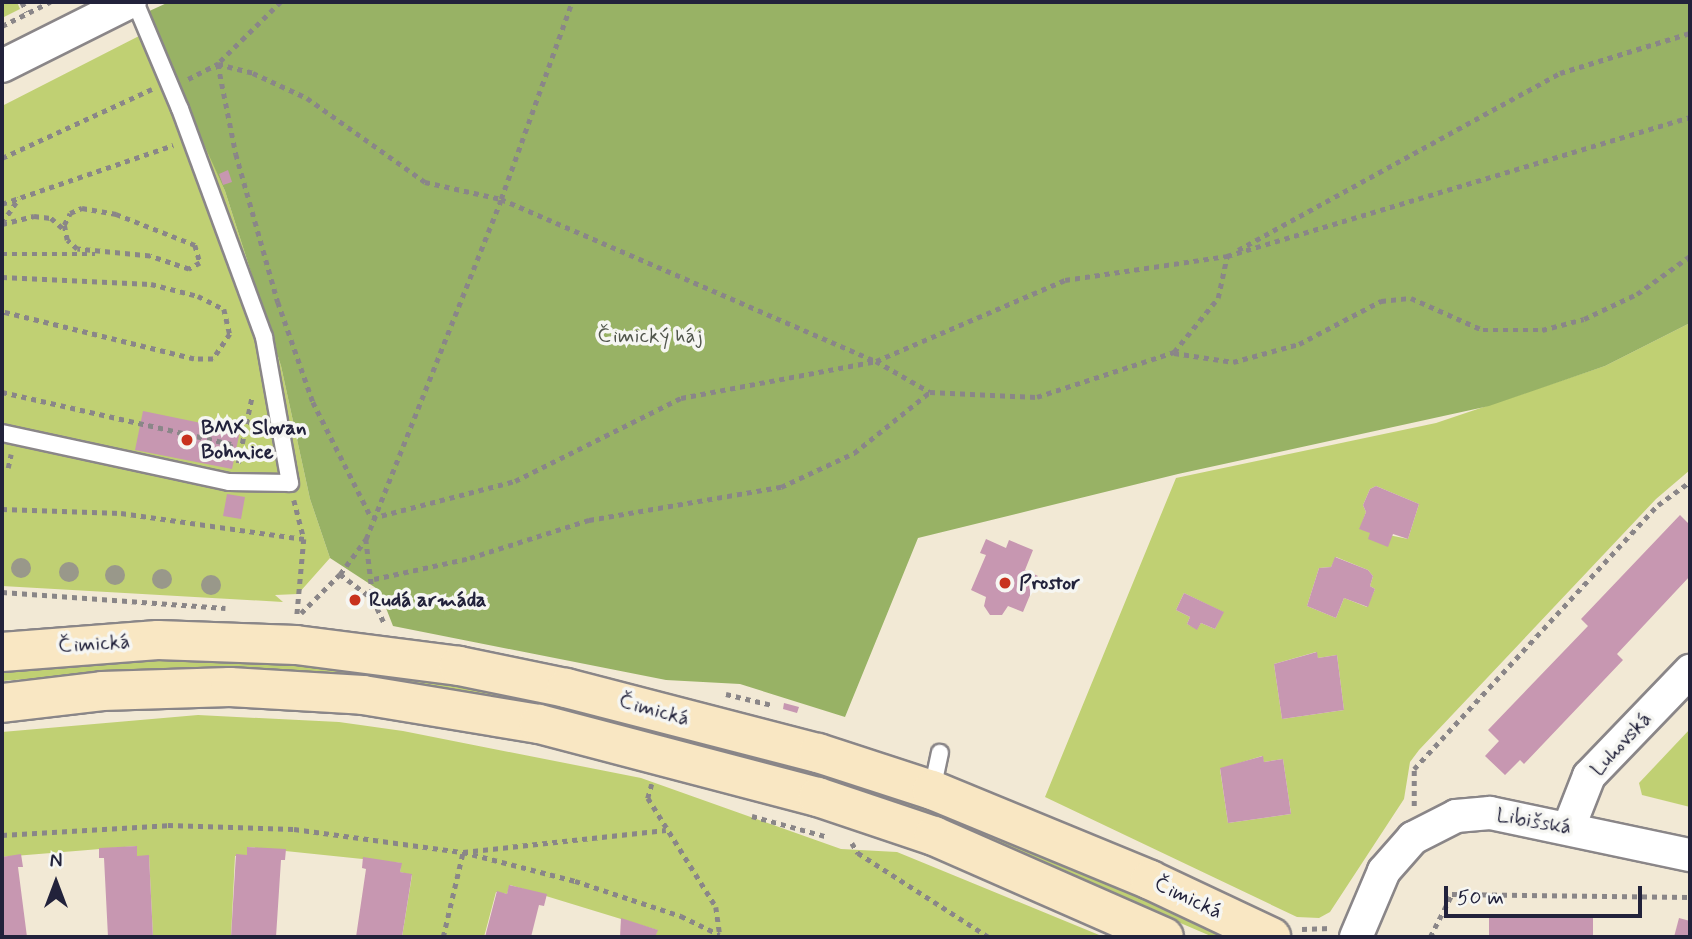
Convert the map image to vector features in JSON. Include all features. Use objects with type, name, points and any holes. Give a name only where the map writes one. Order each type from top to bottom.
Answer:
[{"type":"main road","name":"Čimická","points":[[2,652],[296,631],[566,688],[818,753],[932,790],[1138,875],[1271,937]]},
{"type":"main road","name":"Čimická","points":[[2,703],[102,691],[230,687],[363,695],[539,724],[818,797],[934,836],[1164,937]]},
{"type":"street","points":[[2,66],[132,2]]},
{"type":"street","name":"Luhovská","points":[[1569,827],[1589,776],[1690,671]]},
{"type":"street","name":"Libišská","points":[[1356,937],[1384,871],[1413,838],[1456,816],[1490,813],[1569,827],[1690,855]]},
{"type":"lane","points":[[2,433],[229,482],[290,483],[264,337],[170,84],[132,2]]},
{"type":"lane","points":[[932,790],[940,753]]},
{"type":"path","points":[[22,2],[27,12]]},
{"type":"path","points":[[2,26],[50,2]]},
{"type":"path","points":[[2,158],[218,64],[281,2]]},
{"type":"path","points":[[296,631],[366,539],[372,517],[501,199],[572,2]]},
{"type":"path","points":[[1174,352],[1218,298],[1227,256],[1560,73],[1690,33]]},
{"type":"path","points":[[218,64],[253,73],[307,98],[425,182],[501,199],[876,361],[930,392],[1037,397],[1174,352],[1233,362],[1299,344],[1381,300],[1411,298],[1483,330],[1542,330],[1584,318],[1637,293],[1690,256]]},
{"type":"path","points":[[218,64],[236,154],[278,302],[313,402],[372,517]]},
{"type":"path","points":[[372,517],[515,481],[681,398],[876,361],[1065,280],[1227,256],[1690,117]]},
{"type":"path","points":[[2,204],[190,139]]},
{"type":"path","points":[[2,224],[19,198]]},
{"type":"path","points":[[2,254],[150,256],[189,269],[200,263],[195,245],[116,214],[82,208],[70,213],[65,230],[67,240],[77,249],[104,254]]},
{"type":"path","points":[[2,224],[34,216],[51,218],[65,230]]},
{"type":"path","points":[[2,277],[163,287],[198,296],[224,309],[230,334],[213,359],[194,359],[2,312]]},
{"type":"path","points":[[2,392],[232,444],[227,462],[237,465],[253,391]]},
{"type":"path","points":[[374,579],[470,558],[589,520],[781,487],[854,453],[930,392]]},
{"type":"path","points":[[1413,838],[1414,769],[1658,505],[1690,482]]},
{"type":"path","points":[[290,483],[304,540],[296,631]]},
{"type":"path","points":[[2,509],[121,513],[304,540]]},
{"type":"path","points":[[366,539],[374,579],[373,599],[376,614],[390,631]]},
{"type":"path","points":[[340,574],[373,599]]},
{"type":"path","points":[[2,592],[116,602]]},
{"type":"path","points":[[648,798],[716,907],[720,936]]},
{"type":"path","points":[[2,835],[168,825],[282,828],[385,838],[463,852],[575,881],[681,916],[720,936]]},
{"type":"path","points":[[463,852],[666,830]]},
{"type":"path","points":[[852,843],[858,853],[989,937]]},
{"type":"path","points":[[443,937],[463,852]]},
{"type":"path","points":[[1430,937],[1452,894],[1690,897]]},
{"type":"green space","points":[[2,2],[17,2],[20,9],[2,18]]},
{"type":"green space","name":"Čimický háj","points":[[169,2],[1690,2],[1690,323],[1605,366],[1489,406],[1178,474],[918,538],[845,717],[740,684],[666,680],[393,626],[379,590],[330,558],[310,499],[281,366],[225,191],[145,13]]},
{"type":"green space","points":[[139,36],[152,64],[169,60],[225,191],[281,366],[310,499],[330,558],[298,594],[275,595],[283,602],[2,586],[2,106]]},
{"type":"green space","points":[[1690,323],[1690,470],[1656,499],[1419,750],[1410,762],[1404,799],[1330,912],[1319,918],[1297,917],[1045,797],[1176,478],[1436,423],[1605,366]],"holes":[[[1376,486],[1419,504],[1408,539],[1360,529],[1366,512],[1363,505],[1370,489]],[[1336,557],[1368,570],[1373,576],[1370,586],[1375,589],[1367,607],[1344,598],[1336,618],[1307,606],[1319,568],[1331,567]],[[1184,593],[1223,612],[1215,629],[1201,623],[1197,629],[1187,624],[1190,617],[1176,610]],[[1316,652],[1318,658],[1337,655],[1344,710],[1282,719],[1274,664]],[[1262,756],[1264,762],[1283,759],[1291,814],[1228,823],[1220,769]]]},
{"type":"green space","points":[[168,656],[273,659],[478,684],[660,726],[656,737],[252,673],[165,668],[2,681],[2,667]]},
{"type":"green space","points":[[198,715],[339,722],[403,731],[641,778],[841,849],[897,852],[1104,937],[655,937],[657,930],[510,885],[507,894],[496,892],[484,937],[402,937],[412,875],[400,872],[401,863],[248,847],[247,856],[235,856],[231,937],[153,937],[149,856],[137,856],[137,846],[2,857],[2,732]]},
{"type":"green space","points":[[674,728],[941,810],[1238,937],[1213,937],[968,832],[672,739]]},
{"type":"green space","points":[[1690,729],[1690,807],[1642,795],[1639,783]]},
{"type":"building","points":[[228,170],[232,182],[223,185],[219,174]]},
{"type":"building","name":"BMX Slovan Bohnice","points":[[143,411],[240,431],[232,469],[135,450]]},
{"type":"building","points":[[1376,486],[1419,504],[1408,539],[1393,534],[1388,547],[1368,539],[1370,533],[1359,529],[1366,512],[1363,505],[1370,489]]},
{"type":"building","points":[[227,494],[245,497],[241,519],[223,516]]},
{"type":"building","points":[[1680,515],[1690,525],[1690,576],[1617,654],[1623,660],[1524,764],[1520,760],[1505,775],[1485,756],[1499,741],[1488,730],[1588,626],[1581,619]]},
{"type":"building","name":"Prostor","points":[[986,539],[1006,548],[1009,540],[1033,550],[1025,570],[1038,576],[1023,612],[1008,606],[1002,615],[990,615],[984,606],[986,597],[971,590],[986,555],[980,553]]},
{"type":"building","points":[[1335,557],[1368,570],[1373,576],[1370,586],[1375,589],[1368,607],[1344,598],[1336,618],[1307,606],[1319,568],[1331,567]]},
{"type":"building","points":[[1184,593],[1224,612],[1215,629],[1201,623],[1197,630],[1187,624],[1190,617],[1176,610]]},
{"type":"building","points":[[1317,652],[1318,658],[1337,655],[1344,710],[1282,719],[1274,664]]},
{"type":"building","points":[[784,703],[799,707],[797,713],[783,709]]},
{"type":"building","points":[[1263,756],[1264,762],[1283,759],[1291,814],[1228,823],[1220,768]]},
{"type":"building","points":[[137,846],[137,856],[149,855],[153,937],[108,937],[104,858],[99,858],[99,848]]},
{"type":"building","points":[[247,847],[286,849],[285,860],[281,860],[276,937],[231,937],[236,854],[247,855]]},
{"type":"building","points":[[21,854],[23,867],[18,867],[27,937],[2,937],[2,857]]},
{"type":"building","points":[[363,857],[402,863],[400,872],[412,874],[402,937],[356,937],[366,869],[362,868]]},
{"type":"building","points":[[509,885],[547,894],[544,906],[539,905],[531,937],[485,937],[497,891],[507,894]]},
{"type":"building","points":[[1489,917],[1593,918],[1593,937],[1489,937]]},
{"type":"building","points":[[621,918],[658,930],[655,937],[620,937]]},
{"type":"building","points":[[1679,918],[1690,921],[1690,937],[1674,937]]},
{"type":"place","name":"BMX Slovan Bohnice","points":[[187,440]]},
{"type":"place","name":"Prostor","points":[[1005,583]]},
{"type":"place","name":"Rudá armáda","points":[[355,600]]}]
